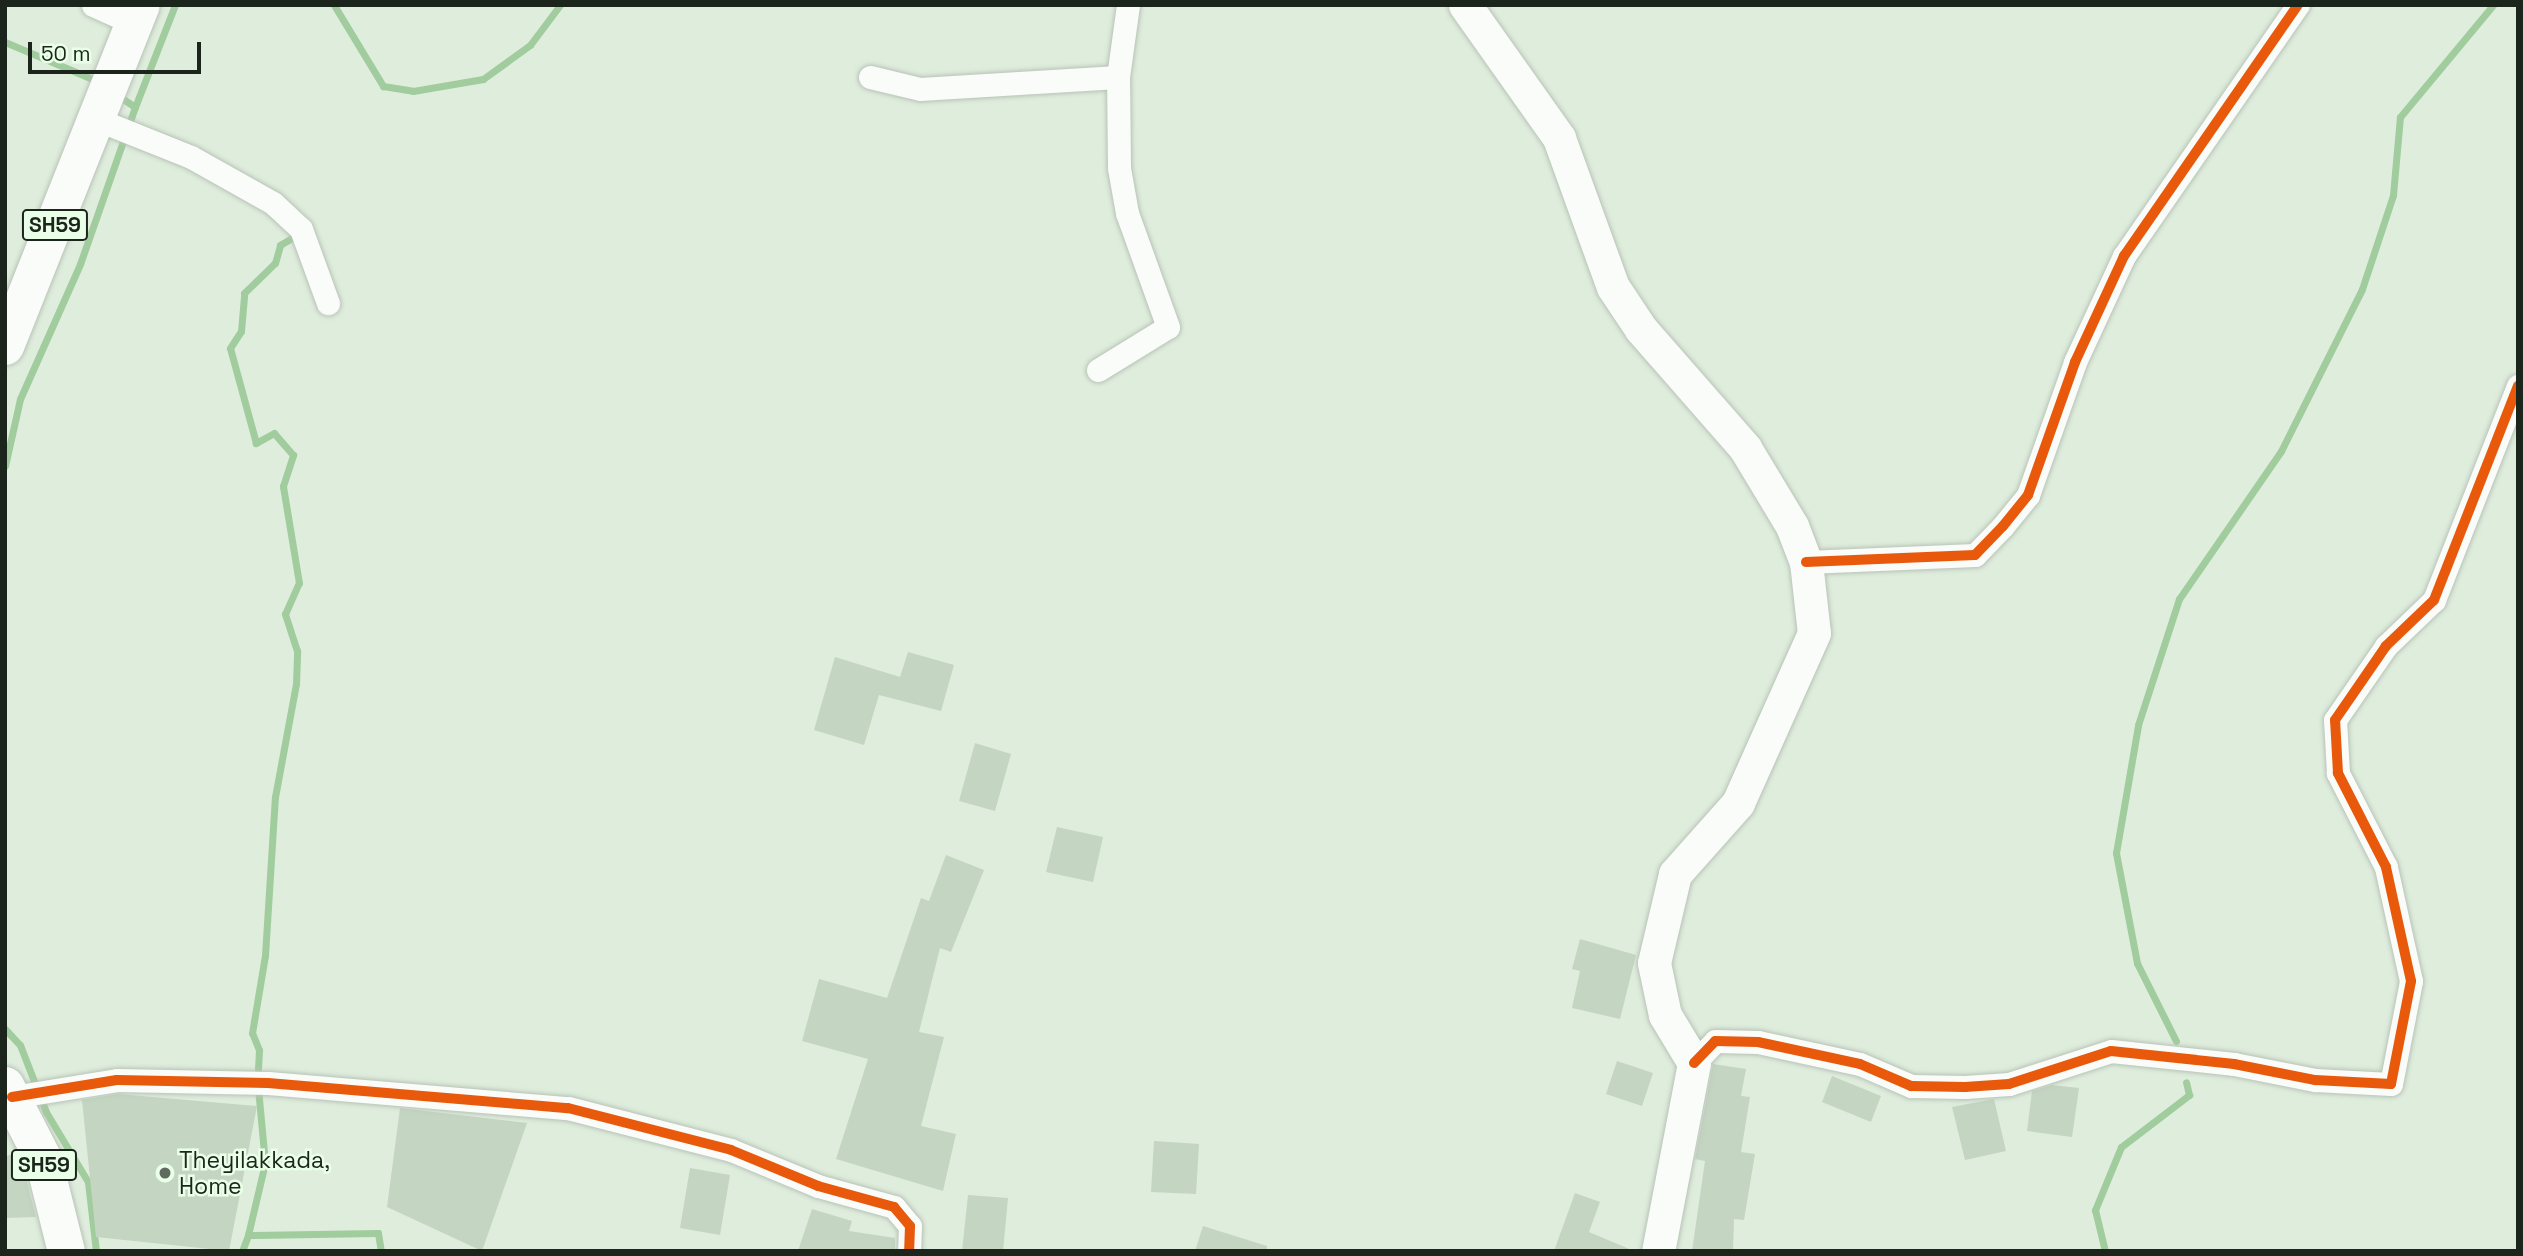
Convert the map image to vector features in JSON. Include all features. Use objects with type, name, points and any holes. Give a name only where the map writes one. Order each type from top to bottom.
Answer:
[{"type":"main road","points":[[1465,5],[1559,138],[1613,287],[1641,329],[1745,448],[1792,526],[1806,562],[1814,633],[1738,803],[1675,874],[1654,963],[1665,1015],[1694,1063],[1658,1251]]},
{"type":"main road","name":"SH59","points":[[5,346],[137,14]]},
{"type":"main road","name":"SH59","points":[[9,1091],[43,1159],[66,1251]]},
{"type":"street","points":[[93,5],[137,14]]},
{"type":"street","points":[[1098,370],[1168,327],[1126,213],[1119,168],[1118,77],[1128,5]]},
{"type":"street","points":[[1806,562],[1975,555],[2003,526],[2028,495],[2076,362],[2124,256],[2298,5]]},
{"type":"street","points":[[870,78],[920,89],[1118,77]]},
{"type":"street","points":[[104,99],[191,157],[273,203],[301,229],[328,303]]},
{"type":"street","points":[[1694,1063],[1715,1041],[1758,1042],[1860,1064],[1911,1086],[1965,1087],[2009,1084],[2111,1051],[2234,1064],[2315,1080],[2391,1084],[2411,981],[2386,867],[2338,773],[2334,720],[2386,646],[2434,600],[2518,386]]},
{"type":"street","points":[[9,1091],[117,1080],[268,1083],[568,1108],[731,1150],[818,1186],[894,1207],[910,1226],[909,1251]]},
{"type":"building","points":[[908,652],[954,665],[941,711],[879,695],[864,745],[814,730],[835,657],[900,677]]},
{"type":"building","points":[[975,743],[1011,754],[995,811],[959,801]]},
{"type":"building","points":[[1057,827],[1103,837],[1093,882],[1046,872]]},
{"type":"building","points":[[946,855],[984,870],[951,952],[940,948],[919,1032],[944,1037],[921,1126],[956,1134],[943,1191],[836,1159],[868,1059],[802,1041],[819,979],[887,998],[921,898],[929,901]]},
{"type":"building","points":[[1580,939],[1636,955],[1620,1019],[1572,1008],[1580,971],[1572,969]]},
{"type":"building","points":[[1617,1061],[1653,1073],[1642,1106],[1606,1094]]},
{"type":"building","points":[[1713,1064],[1746,1069],[1741,1096],[1750,1097],[1741,1152],[1755,1154],[1744,1220],[1734,1219],[1733,1251],[1692,1251],[1705,1161],[1695,1159]]},
{"type":"building","points":[[1832,1076],[1881,1096],[1871,1122],[1822,1102]]},
{"type":"building","points":[[2052,1085],[2079,1088],[2072,1137],[2027,1131],[2032,1091]]},
{"type":"building","name":"Theyilakkada, Home","points":[[118,1094],[257,1106],[229,1251],[96,1237],[82,1100]]},
{"type":"building","points":[[1994,1099],[2006,1151],[1965,1160],[1952,1107]]},
{"type":"building","points":[[400,1108],[527,1123],[482,1251],[387,1207]]},
{"type":"building","points":[[1154,1141],[1199,1144],[1196,1194],[1151,1192]]},
{"type":"building","points":[[17,1154],[23,1166],[36,1217],[5,1218],[5,1156]]},
{"type":"building","points":[[690,1168],[730,1175],[720,1235],[680,1228]]},
{"type":"building","points":[[1575,1193],[1600,1202],[1589,1232],[1634,1251],[1554,1251]]},
{"type":"building","points":[[968,1195],[1008,1198],[1003,1251],[962,1251]]},
{"type":"building","points":[[812,1209],[852,1221],[849,1231],[895,1238],[895,1251],[798,1251]]},
{"type":"building","points":[[1203,1226],[1267,1246],[1267,1251],[1195,1251]]},
{"type":"waterway","points":[[135,107],[175,5]]},
{"type":"waterway","points":[[334,5],[383,86],[413,91],[483,79],[530,45],[560,5]]},
{"type":"waterway","points":[[2176,1041],[2137,963],[2116,853],[2138,725],[2179,599],[2281,451],[2362,289],[2393,195],[2400,117],[2493,5]]},
{"type":"waterway","points":[[5,42],[97,81]]},
{"type":"waterway","points":[[5,466],[20,399],[80,264],[135,107],[116,94]]},
{"type":"waterway","points":[[258,1069],[259,1050],[252,1033],[265,955],[275,797],[296,684],[297,651],[285,614],[299,583],[283,486],[293,455],[274,433],[256,443],[230,348],[241,331],[244,293],[275,263],[280,245],[298,234]]},
{"type":"waterway","points":[[5,1029],[20,1045],[46,1112],[88,1182],[96,1251]]},
{"type":"waterway","points":[[2105,1251],[2095,1210],[2121,1147],[2189,1095],[2186,1082]]},
{"type":"waterway","points":[[258,1088],[265,1163],[248,1235],[378,1233],[381,1251]]},
{"type":"waterway","points":[[242,1251],[248,1235]]},
{"type":"cycle path","points":[[1806,562],[1975,555],[2003,526],[2028,495],[2075,362],[2124,256],[2298,5]]},
{"type":"cycle path","points":[[1694,1063],[1715,1041],[1758,1042],[1860,1064],[1911,1086],[1965,1087],[2009,1084],[2111,1051],[2234,1064],[2315,1080],[2391,1084],[2411,981],[2386,867],[2338,773],[2335,720],[2386,646],[2434,600],[2518,386]]},
{"type":"cycle path","points":[[12,1097],[117,1080],[268,1083],[568,1108],[731,1150],[818,1186],[894,1207],[910,1226],[909,1251]]},
{"type":"place","name":"Theyilakkada, Home","points":[[165,1173]]}]
